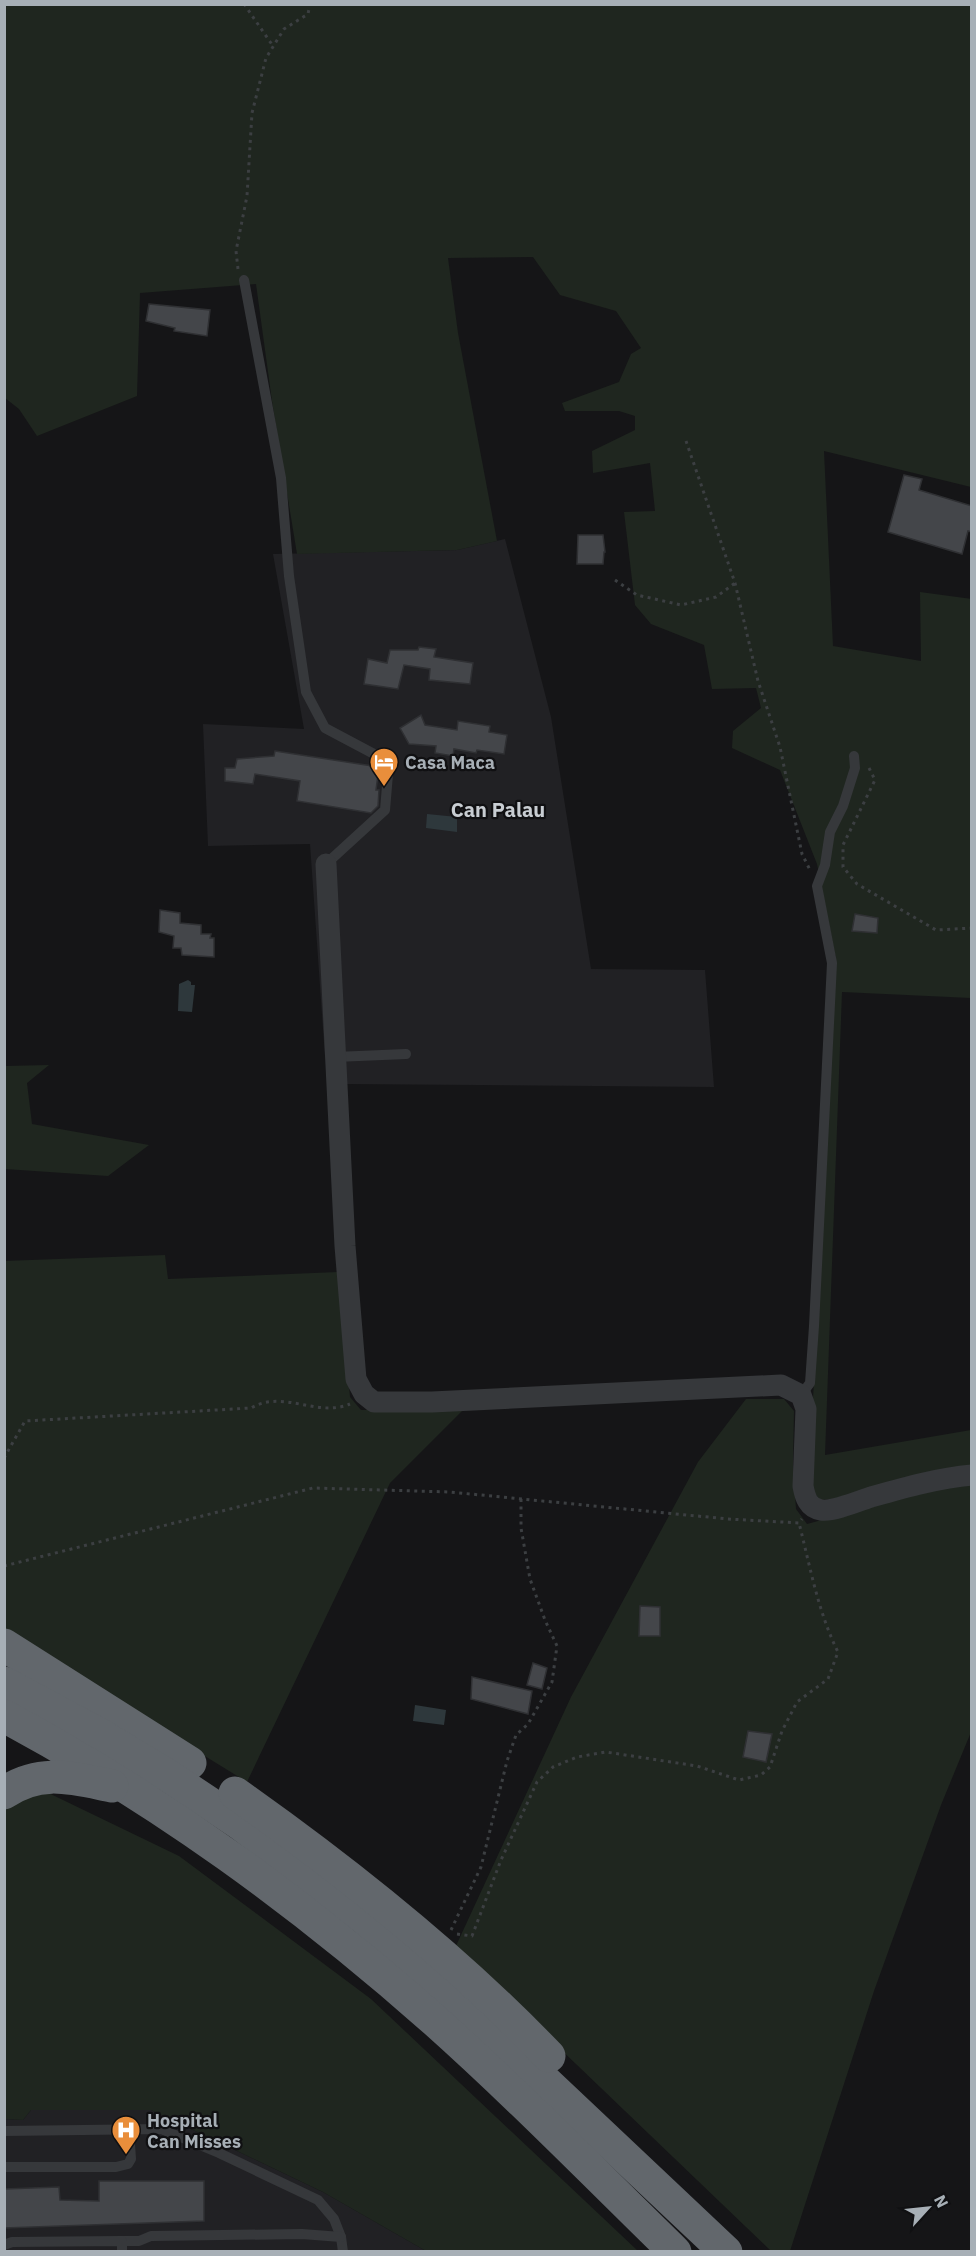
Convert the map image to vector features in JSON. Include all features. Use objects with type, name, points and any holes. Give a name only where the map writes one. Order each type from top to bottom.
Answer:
[{"type":"highway","points":[[4,1645],[230,1789],[366,1889],[438,1950],[510,2016],[576,2085],[678,2205]]},
{"type":"highway","points":[[8,1701],[97,1733],[170,1777],[239,1823],[357,1912],[460,2001],[726,2252]]},
{"type":"highway","points":[[8,1701],[68,1750],[194,1830],[286,1897],[346,1945],[425,2013],[675,2252]]},
{"type":"highway","points":[[4,1793],[16,1785],[40,1777],[58,1776],[135,1791]]},
{"type":"street","points":[[326,864],[345,1246],[356,1379],[364,1394],[374,1402],[432,1402],[782,1385],[801,1395],[806,1409],[803,1486],[805,1499],[812,1506],[822,1510],[830,1509],[875,1496],[972,1475]]},
{"type":"lane","points":[[244,280],[281,478],[289,576],[306,692],[326,728],[389,762],[385,810],[326,864]]},
{"type":"lane","points":[[801,1395],[810,1383],[832,963],[817,886],[825,865],[830,832],[843,806],[855,768],[854,756]]},
{"type":"lane","points":[[335,1057],[406,1054]]},
{"type":"lane","points":[[4,2167],[128,2164],[131,2159],[129,2129]]},
{"type":"lane","points":[[4,2131],[161,2129],[219,2153],[318,2200],[334,2219],[341,2237],[343,2252]]},
{"type":"lane","points":[[4,2245],[12,2242],[122,2246],[151,2236],[302,2234],[341,2237]]},
{"type":"path","points":[[244,4],[273,46]]},
{"type":"path","points":[[244,280],[237,267],[236,251],[247,196],[252,113],[266,58],[284,29],[308,14],[310,4]]},
{"type":"path","points":[[686,441],[735,583],[758,681],[780,747],[802,854],[817,886]]},
{"type":"path","points":[[615,580],[637,595],[681,605],[716,597],[735,583]]},
{"type":"path","points":[[854,756],[873,771],[875,780],[843,846],[843,867],[857,884],[936,930],[972,928]]},
{"type":"path","points":[[4,1458],[25,1421],[251,1408],[262,1401],[279,1401],[312,1407],[343,1407],[357,1401],[364,1394]]},
{"type":"path","points":[[4,1566],[313,1488],[450,1492],[729,1519],[799,1523]]},
{"type":"path","points":[[521,1499],[521,1528],[530,1579],[544,1620],[557,1646],[552,1682],[528,1724],[516,1735],[507,1761],[481,1867],[449,1933],[472,1936],[501,1860],[537,1782],[553,1767],[577,1757],[606,1752],[698,1766],[739,1780],[762,1775],[770,1767],[782,1731],[797,1702],[828,1679],[838,1652],[829,1634],[820,1605],[799,1523]]},
{"type":"path","points":[[799,1523],[812,1506]]},
{"type":"shaded area","points":[[4,5],[971,5],[971,487],[824,451],[833,646],[921,661],[920,592],[972,599],[971,998],[842,992],[825,1455],[971,1430],[971,1467],[841,1498],[820,1500],[811,1489],[810,1457],[836,959],[817,864],[780,770],[732,748],[733,731],[761,708],[756,688],[712,689],[704,645],[651,624],[635,605],[624,512],[655,511],[650,463],[593,473],[592,451],[635,430],[635,416],[619,411],[565,411],[562,403],[619,382],[631,354],[641,348],[616,311],[560,295],[533,257],[448,258],[458,333],[497,541],[457,550],[297,554],[256,284],[140,293],[137,396],[37,436],[19,409],[5,398]]},
{"type":"shaded area","name":"Casa Maca","points":[[505,539],[551,717],[591,969],[705,970],[714,1087],[345,1084],[325,1057],[310,844],[208,846],[203,724],[304,729],[273,554],[457,550]]},
{"type":"shaded area","points":[[427,814],[457,817],[457,832],[426,828]]},
{"type":"shaded area","points":[[188,980],[191,985],[195,985],[192,1012],[178,1011],[179,984]]},
{"type":"shaded area","points":[[49,1065],[27,1083],[32,1124],[149,1145],[108,1176],[5,1169],[5,1066]]},
{"type":"shaded area","points":[[165,1255],[168,1279],[338,1272],[350,1397],[361,1410],[464,1409],[390,1483],[247,1782],[5,1633],[4,1261]]},
{"type":"shaded area","points":[[746,1399],[784,1399],[794,1411],[793,1463],[796,1509],[807,1524],[958,1483],[971,1483],[971,1732],[941,1805],[874,1991],[790,2251],[771,2251],[455,1948],[571,1697],[698,1462]]},
{"type":"shaded area","points":[[415,1705],[446,1710],[444,1725],[413,1721]]},
{"type":"shaded area","points":[[5,1772],[179,1856],[371,1999],[638,2251],[426,2251],[323,2192],[151,2110],[31,2110],[23,2120],[5,2119]]},
{"type":"shaded area","name":"Hospital Can Misses","points":[[31,2110],[151,2110],[323,2192],[426,2251],[5,2252],[5,2119],[23,2120]]},
{"type":"building","points":[[149,304],[210,310],[207,336],[174,331],[175,328],[146,321]]},
{"type":"building","points":[[904,475],[922,479],[919,490],[972,506],[972,532],[968,531],[962,554],[888,532]]},
{"type":"building","points":[[578,535],[603,535],[605,552],[603,564],[577,564]]},
{"type":"building","points":[[419,647],[436,649],[434,657],[473,663],[470,684],[429,680],[430,669],[404,665],[398,689],[364,684],[368,659],[387,663],[390,650],[418,650]]},
{"type":"building","points":[[421,715],[425,725],[457,730],[458,721],[490,726],[489,732],[507,735],[504,754],[454,749],[453,756],[435,753],[436,746],[409,744],[400,728]]},
{"type":"building","points":[[275,751],[379,767],[376,790],[379,790],[378,806],[371,813],[297,801],[300,781],[255,774],[253,784],[225,781],[225,768],[235,768],[237,759],[274,756]]},
{"type":"building","points":[[160,910],[180,913],[180,923],[201,925],[201,934],[211,934],[210,938],[214,938],[214,957],[182,955],[181,948],[173,948],[174,936],[159,932]]},
{"type":"building","points":[[855,914],[878,918],[877,933],[852,931]]},
{"type":"building","points":[[640,1606],[660,1607],[660,1636],[639,1636]]},
{"type":"building","points":[[533,1663],[547,1668],[542,1689],[527,1685]]},
{"type":"building","points":[[472,1677],[532,1691],[528,1714],[471,1699]]},
{"type":"building","points":[[748,1731],[772,1734],[766,1762],[743,1757]]},
{"type":"building","points":[[99,2181],[204,2181],[204,2221],[4,2228],[4,2189],[59,2187],[60,2200],[99,2201]]},
{"type":"place","name":"Casa Maca","points":[[384,788]]},
{"type":"place","name":"Hospital Can Misses","points":[[126,2156]]},
{"type":"district","name":"Can Palau","points":[[498,809]]}]
